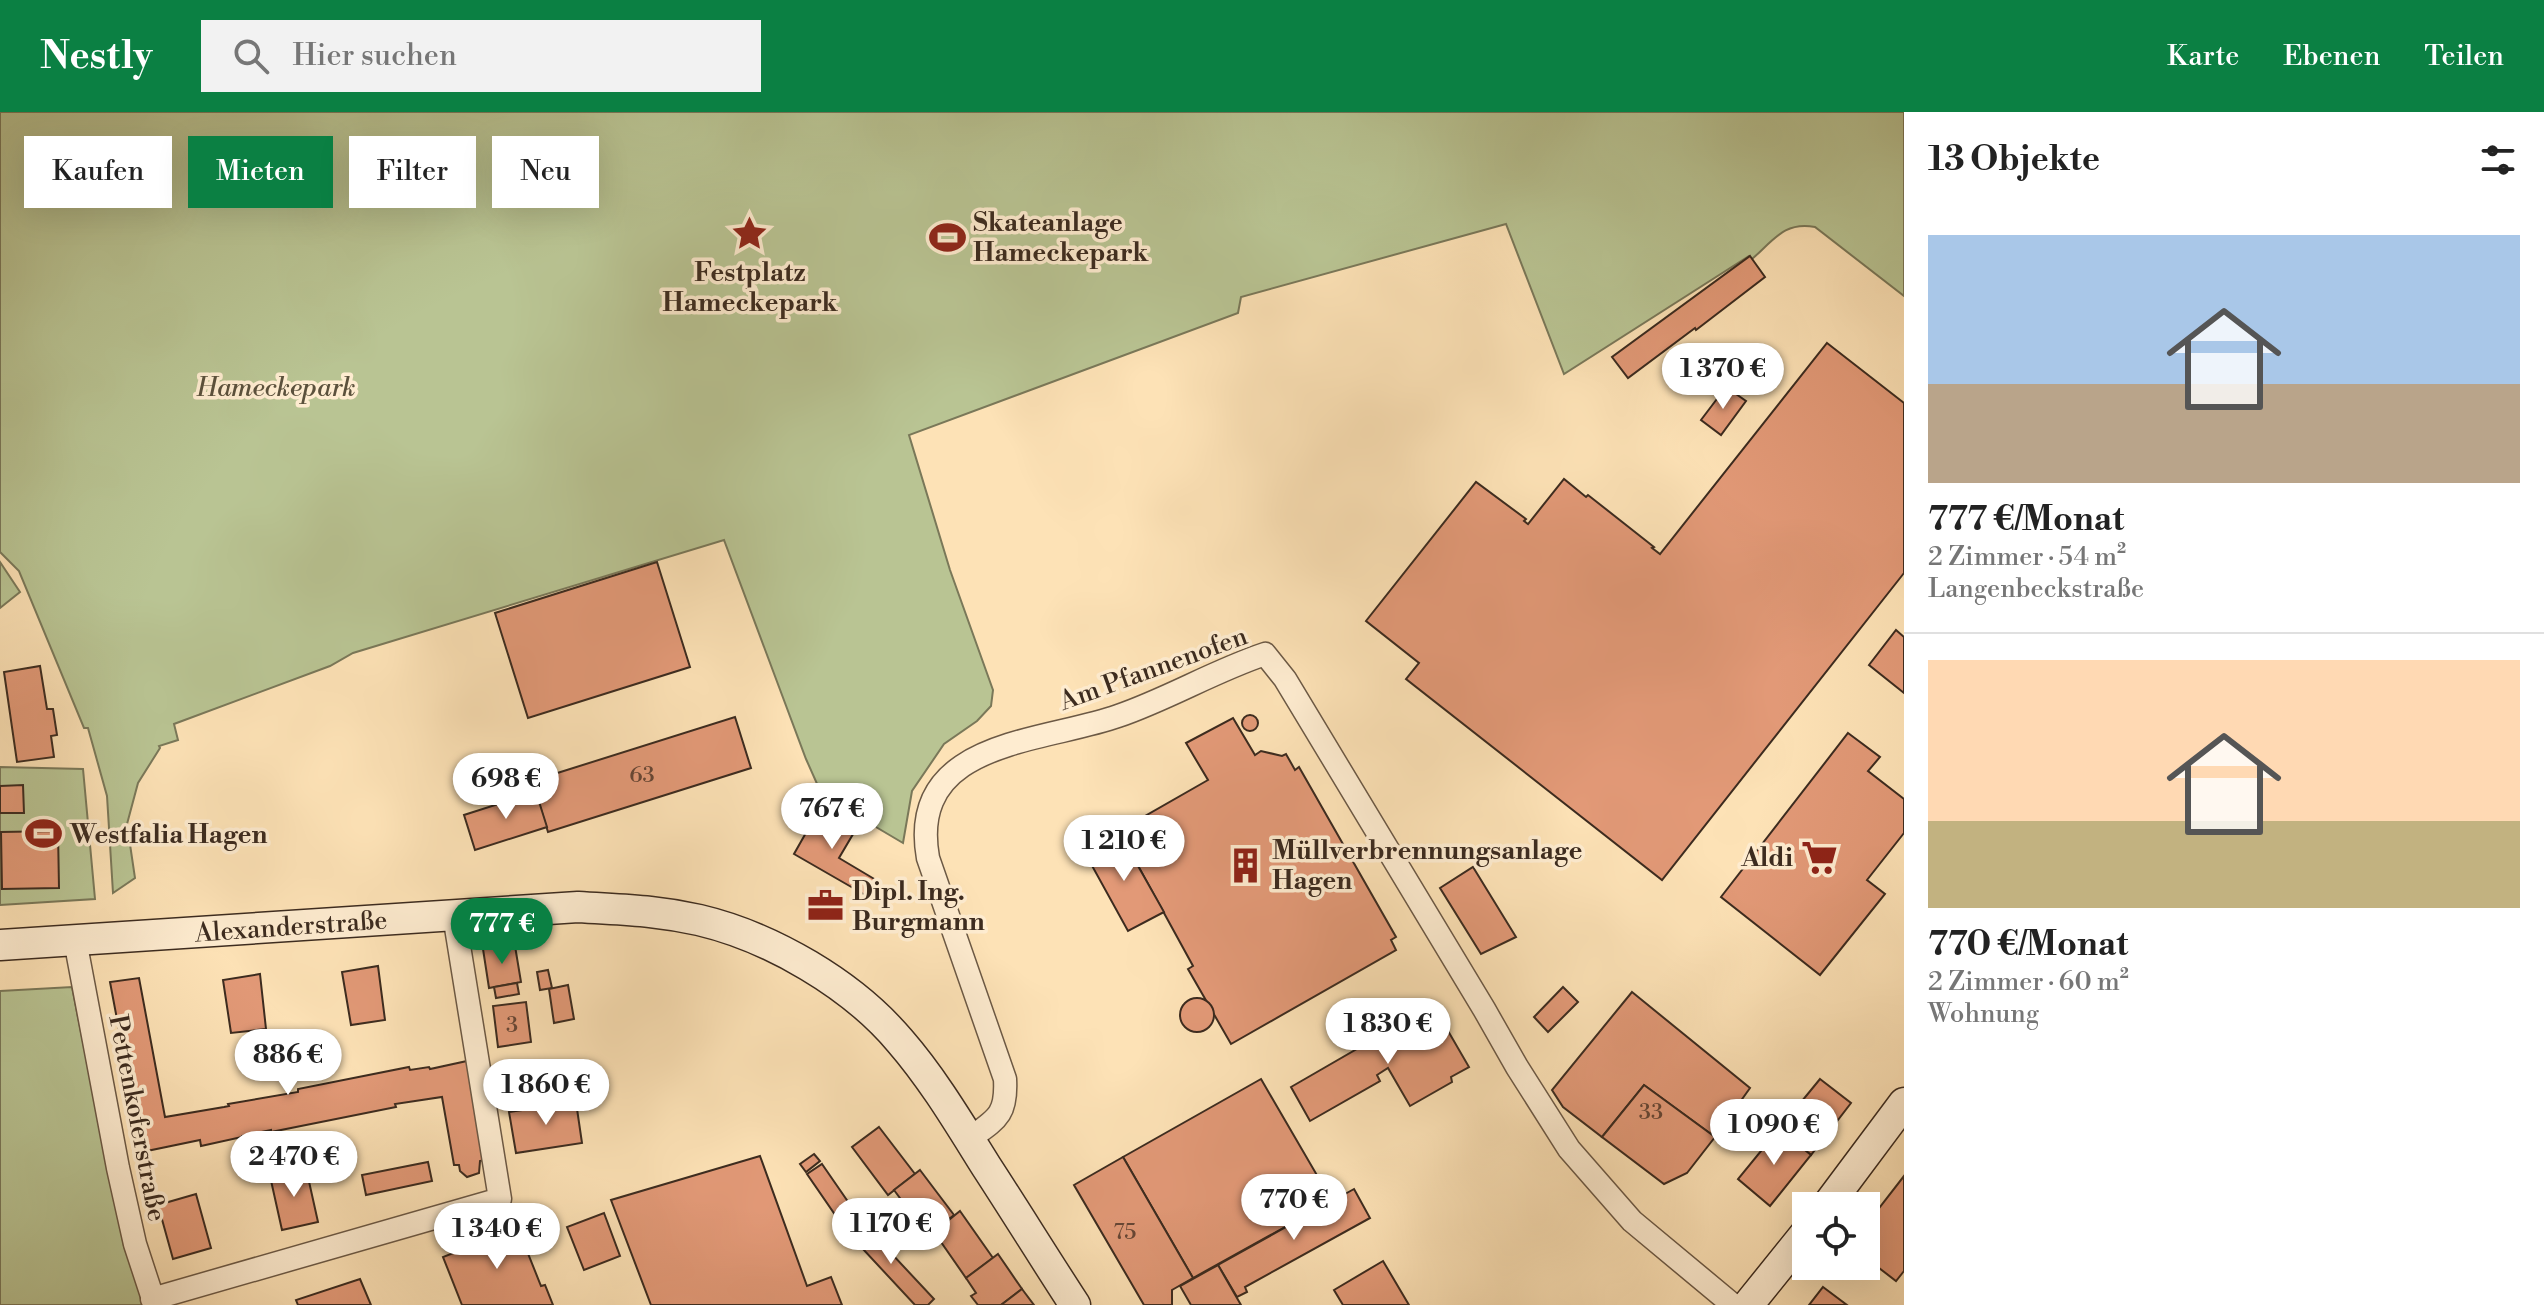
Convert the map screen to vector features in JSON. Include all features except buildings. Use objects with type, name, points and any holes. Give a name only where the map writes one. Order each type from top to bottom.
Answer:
[{"type":"main road","name":"Alexanderstraße","points":[[0,945],[578,907],[647,910],[701,921],[747,935],[791,956],[832,981],[898,1038],[922,1068],[1075,1305]]},
{"type":"main road","points":[[1837,1192],[1904,1103]]},
{"type":"main road","points":[[1748,1305],[1792,1250]]},
{"type":"street","name":"Am Pfannenofen","points":[[969,1139],[994,1121],[1006,1100],[1005,1079],[928,858],[928,816],[942,785],[955,770],[982,754],[1013,742],[1089,726],[1121,715],[1232,665],[1265,654],[1285,679],[1569,1149],[1632,1221],[1733,1305]]},
{"type":"street","points":[[154,1302],[500,1199],[454,915]]},
{"type":"street","name":"Pettenkoferstraße","points":[[75,940],[118,1168],[135,1244],[154,1302]]},
{"type":"green space","name":"Hameckepark","points":[[0,112],[1904,112],[1904,296],[1815,227],[1795,227],[1780,234],[1752,259],[1749,256],[1564,374],[1506,224],[1241,297],[1238,313],[909,435],[950,570],[993,690],[991,706],[977,721],[944,744],[912,791],[903,843],[822,795],[724,540],[353,653],[330,666],[174,724],[178,740],[159,746],[138,783],[127,824],[135,878],[113,893],[107,796],[88,728],[84,728],[19,571],[0,552]]},
{"type":"green space","points":[[0,562],[20,592],[0,608]]},
{"type":"green space","name":"Westfalia Hagen","points":[[0,767],[83,769],[95,899],[0,905]]},
{"type":"green space","points":[[72,987],[124,1246],[145,1305],[0,1305],[0,991]]},
{"type":"place","name":"Festplatz Hameckepark","points":[[750,233]]},
{"type":"place","name":"Skateanlage Hameckepark","points":[[947,237]]},
{"type":"place","name":"Westfalia Hagen","points":[[44,834]]},
{"type":"place","name":"Aldi","points":[[1819,857]]},
{"type":"place","name":"Müllverbrennungsanlage Hagen","points":[[1246,865]]},
{"type":"place","name":"Dipl. Ing. Burgmann","points":[[826,906]]}]
